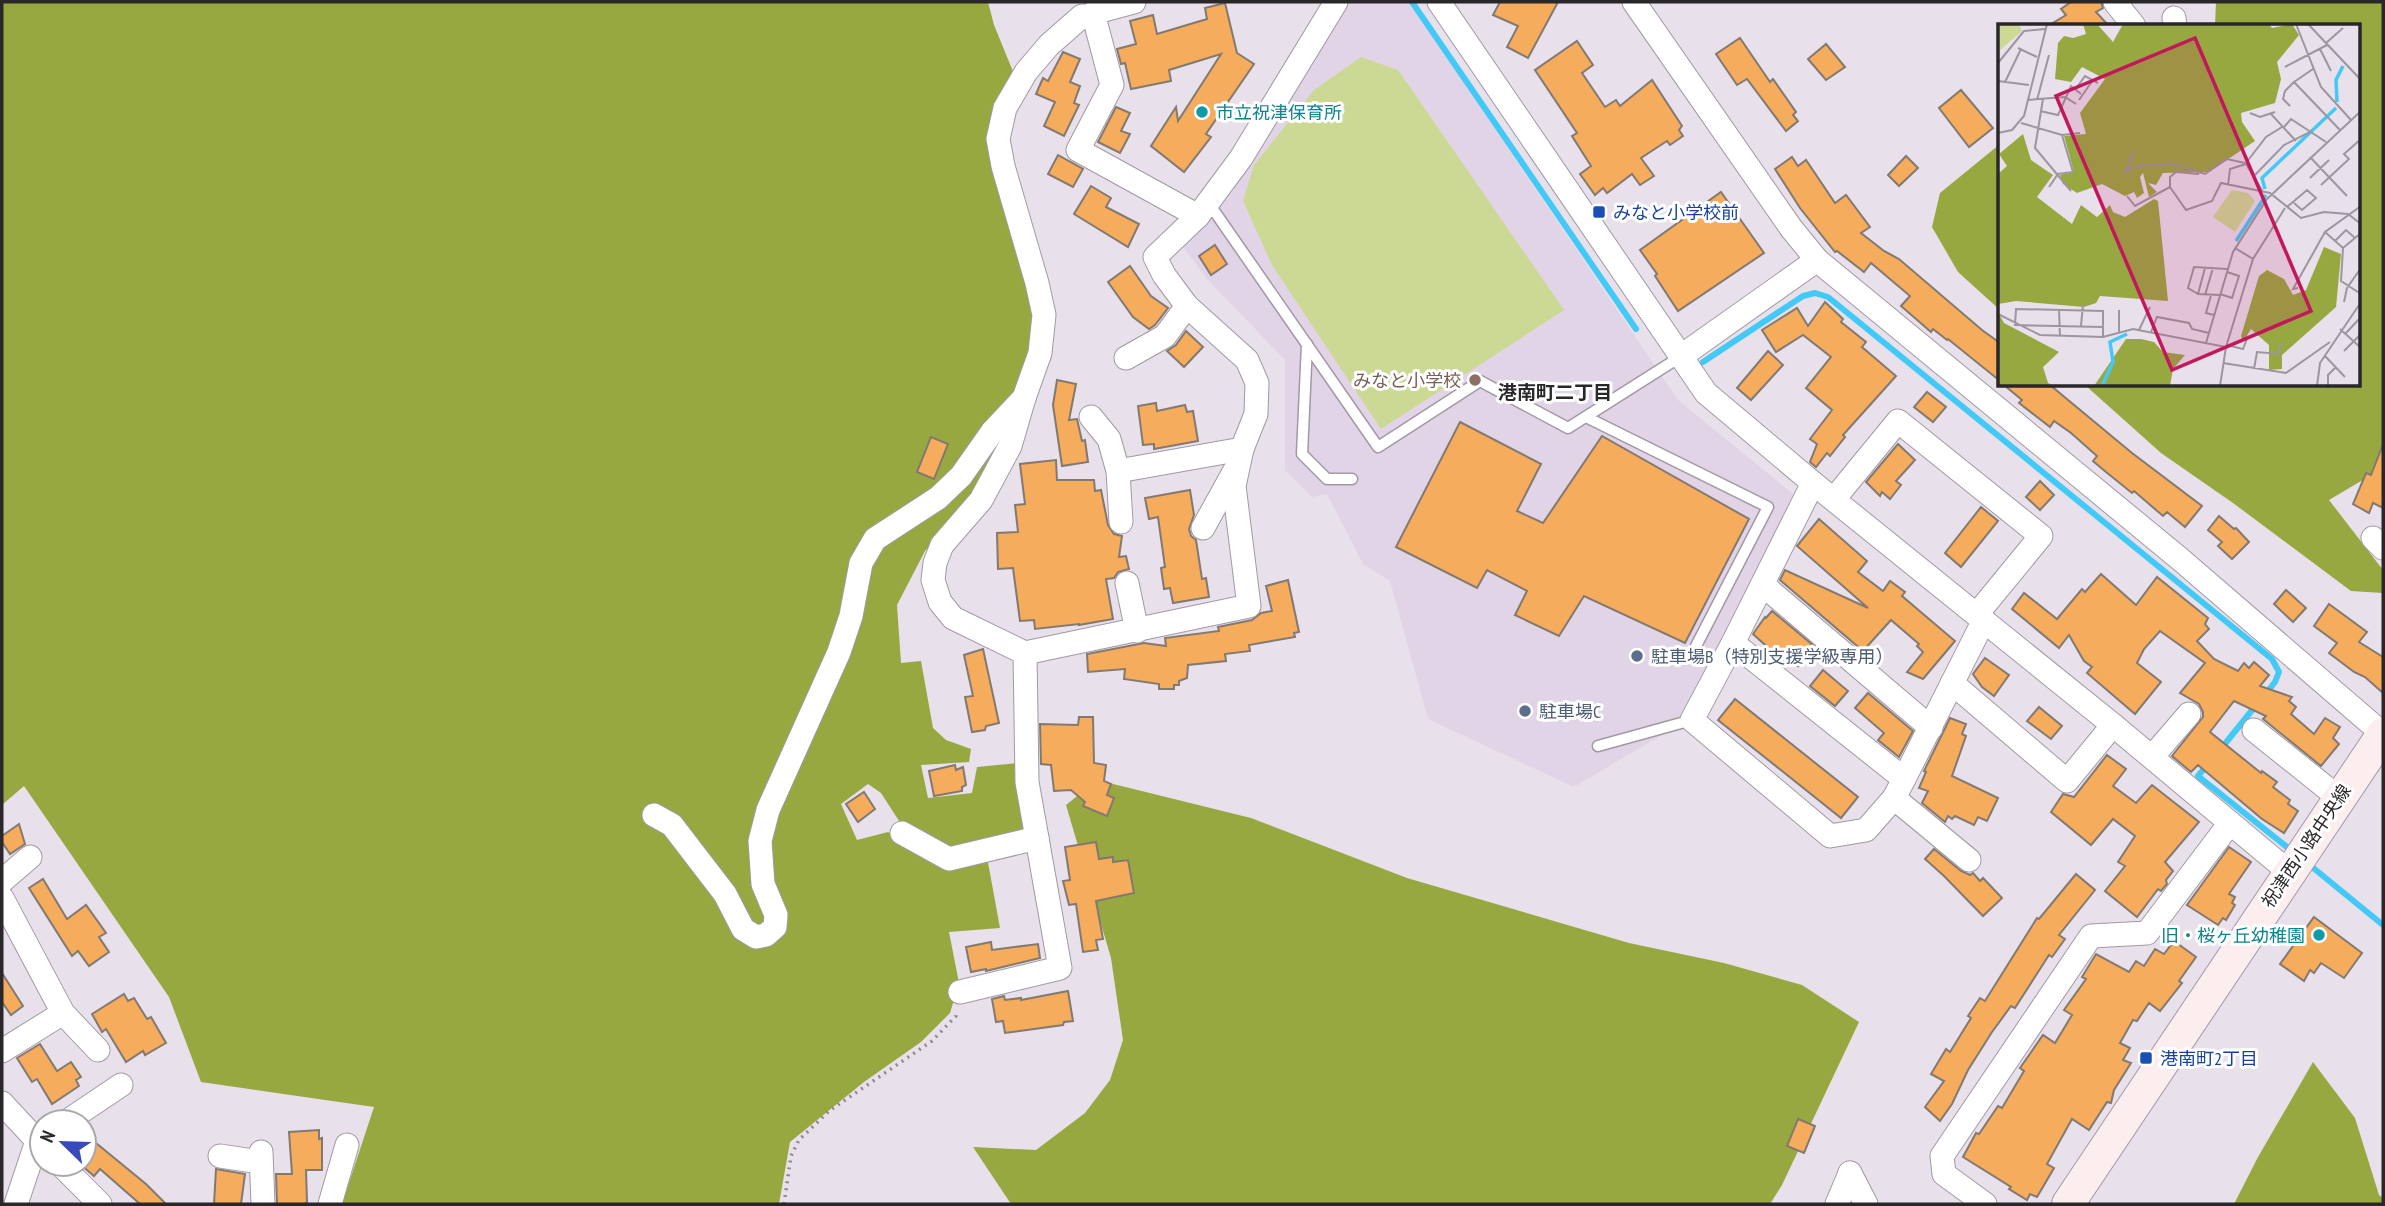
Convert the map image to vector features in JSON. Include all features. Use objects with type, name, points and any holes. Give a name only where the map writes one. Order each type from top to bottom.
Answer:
[{"type":"main road","name":"祝津西小路中央線","points":[[2068,1204],[2339,798],[2380,724]]},
{"type":"street","points":[[1134,2],[1084,10],[1049,45],[1026,72],[1005,108],[998,139],[1044,315],[1040,352],[1010,446],[981,500],[942,545],[935,563],[933,580],[940,603],[953,618],[1025,653],[1249,606],[1234,485],[1240,458],[1256,414],[1257,383],[1247,360],[1187,306],[1164,275],[1155,257],[1203,209],[1241,158],[1336,2]]},
{"type":"street","points":[[1439,2],[1706,393],[2289,872]]},
{"type":"street","points":[[1634,2],[1791,228],[1817,260],[2380,724]]},
{"type":"street","points":[[2115,2],[2132,24]]},
{"type":"street","points":[[1084,10],[1112,85],[1078,150],[1203,209]]},
{"type":"street","points":[[1681,357],[1817,260]]},
{"type":"street","points":[[1126,358],[1165,336],[1187,306]]},
{"type":"street","points":[[654,815],[672,825],[726,894],[743,929],[756,937],[766,935],[775,927],[776,915],[763,884],[760,841],[768,810],[839,652],[851,615],[860,563],[875,539],[938,498],[961,477],[992,432],[1024,398]]},
{"type":"street","points":[[1091,417],[1109,439],[1118,471],[1121,522]]},
{"type":"street","points":[[1813,483],[1763,586],[1692,720],[1830,836],[1866,830],[1899,789],[1931,728],[1980,617],[2041,536],[1898,422],[1834,499]]},
{"type":"street","points":[[1118,471],[1240,458]]},
{"type":"street","points":[[1202,528],[1240,458]]},
{"type":"street","points":[[1128,583],[1137,631]]},
{"type":"street","points":[[1763,586],[1931,728]]},
{"type":"street","points":[[1733,643],[1899,789],[1969,860]]},
{"type":"street","points":[[960,992],[1060,968],[1027,782],[1025,653]]},
{"type":"street","points":[[1952,683],[2067,781],[2113,725]]},
{"type":"street","points":[[2152,757],[2189,714]]},
{"type":"street","points":[[2254,730],[2339,798]]},
{"type":"street","points":[[1985,1204],[1944,1174],[1942,1156],[2091,936],[2147,933],[2230,823]]},
{"type":"street","points":[[902,833],[949,859],[1037,838]]},
{"type":"street","points":[[2,881],[30,857]]},
{"type":"street","points":[[2,898],[63,1013],[98,1051]]},
{"type":"street","points":[[5,1041],[63,1013]]},
{"type":"street","points":[[87,1108],[121,1085]]},
{"type":"street","points":[[2,1103],[28,1130]]},
{"type":"street","points":[[330,1204],[347,1145]]},
{"type":"street","points":[[220,1156],[261,1157],[263,1204]]},
{"type":"street","points":[[16,1204],[28,1173]]},
{"type":"street","points":[[1837,1204],[1850,1173],[1866,1204]]},
{"type":"street","points":[[74,1178],[100,1204]]},
{"type":"lane","points":[[1203,209],[1307,344],[1378,447],[1480,381],[1568,428],[1681,357]]},
{"type":"lane","points":[[1307,344],[1302,454],[1327,479],[1352,480]]},
{"type":"lane","points":[[1586,417],[1768,507],[1696,646]]},
{"type":"lane","points":[[1598,746],[1692,720]]},
{"type":"path","points":[[783,1204],[791,1156],[799,1140],[829,1111],[932,1041],[956,1017],[960,992]]},
{"type":"shaded area","name":"みなと小学校","points":[[1350,2],[1409,2],[1678,400],[1793,494],[1687,720],[1574,787],[1428,719],[1390,581],[1363,564],[1327,494],[1312,497],[1285,470],[1285,360],[1207,279],[1182,245],[1232,192]]},
{"type":"green space","points":[[2,2],[988,2],[994,25],[1014,74],[995,122],[1039,315],[1022,386],[977,497],[925,551],[897,605],[901,663],[921,661],[933,728],[946,740],[971,749],[969,762],[921,765],[928,798],[972,793],[977,767],[1018,763],[1031,834],[953,854],[901,824],[881,793],[868,784],[841,804],[857,840],[888,832],[946,864],[987,857],[1000,928],[949,932],[959,983],[950,1013],[921,1042],[864,1082],[790,1142],[779,1204],[342,1204],[374,1107],[201,1082],[169,997],[24,786],[2,805]]},
{"type":"green space","points":[[2216,2],[2383,2],[2383,468],[2329,500],[2383,570],[2383,593],[2351,591],[2161,453],[2087,387],[2360,387],[2360,24],[2215,24]]},
{"type":"green space","points":[[1361,57],[1398,70],[1564,310],[1381,429],[1272,265],[1243,201],[1254,165],[1314,90]]},
{"type":"green space","points":[[1998,146],[1998,308],[1958,272],[1932,227],[1940,193]]},
{"type":"green space","points":[[1097,780],[1251,818],[1407,878],[1629,943],[1724,963],[1802,985],[1859,1022],[1782,1185],[1770,1204],[1011,1204],[973,1147],[1036,1150],[1085,1113],[1110,1080],[1123,1040],[1111,958],[1066,805]]},
{"type":"green space","points":[[2313,1062],[2355,1118],[2383,1204],[2234,1204],[2258,1157]]},
{"type":"building","points":[[1500,2],[1558,2],[1528,58],[1507,47],[1518,26],[1493,15]]},
{"type":"building","points":[[2071,2],[2101,2],[2103,8],[2096,12],[2107,24],[2051,24],[2066,15],[2061,9]]},
{"type":"building","points":[[1225,3],[1237,53],[1254,64],[1206,134],[1211,137],[1184,172],[1151,146],[1176,107],[1178,121],[1221,54],[1169,70],[1171,81],[1131,89],[1125,63],[1121,64],[1117,49],[1136,44],[1130,21],[1153,15],[1157,34],[1207,19],[1205,8]]},
{"type":"building","points":[[1740,38],[1770,82],[1773,79],[1796,112],[1793,115],[1798,121],[1786,131],[1747,79],[1737,85],[1716,54]]},
{"type":"building","points":[[1577,41],[1593,65],[1582,73],[1605,107],[1616,100],[1620,106],[1652,80],[1682,126],[1679,130],[1683,136],[1670,145],[1667,141],[1641,158],[1654,176],[1640,185],[1632,174],[1607,193],[1603,188],[1595,195],[1580,174],[1591,166],[1572,136],[1577,133],[1535,70]]},
{"type":"building","points":[[1826,44],[1845,67],[1826,80],[1808,59]]},
{"type":"building","points":[[1063,52],[1080,59],[1070,82],[1080,86],[1074,103],[1079,105],[1064,136],[1044,126],[1055,102],[1036,94],[1043,78],[1048,81]]},
{"type":"building","points":[[1961,90],[1993,128],[1969,147],[1939,108]]},
{"type":"building","points":[[1116,107],[1130,113],[1121,131],[1130,134],[1120,153],[1098,142]]},
{"type":"building","points":[[1058,155],[1083,169],[1073,187],[1048,174]]},
{"type":"building","points":[[1906,156],[1918,168],[1899,186],[1888,175]]},
{"type":"building","points":[[1792,157],[1798,166],[1806,160],[1835,203],[1846,195],[1870,227],[1861,233],[1899,259],[1998,342],[1998,379],[1948,339],[1933,329],[1931,332],[1901,306],[1910,296],[1871,263],[1864,272],[1835,252],[1800,208],[1775,169]]},
{"type":"building","points":[[1091,186],[1111,198],[1106,207],[1139,224],[1128,247],[1074,214]]},
{"type":"building","points":[[1721,192],[1764,253],[1678,311],[1640,250]]},
{"type":"building","points":[[1215,245],[1227,264],[1211,275],[1199,256]]},
{"type":"building","points":[[1130,266],[1151,296],[1168,308],[1149,329],[1133,317],[1108,282]]},
{"type":"building","points":[[1825,302],[1843,319],[1841,322],[1866,342],[1862,347],[1896,376],[1843,435],[1845,437],[1830,456],[1827,453],[1816,467],[1810,462],[1817,444],[1810,439],[1832,410],[1806,388],[1831,357],[1803,335],[1776,352],[1762,330],[1797,308],[1808,326]]},
{"type":"building","points":[[1186,331],[1203,347],[1184,367],[1167,351],[1176,345]]},
{"type":"building","points":[[1768,351],[1783,365],[1751,400],[1737,388]]},
{"type":"building","points":[[1057,380],[1076,384],[1069,420],[1077,419],[1082,441],[1085,440],[1088,462],[1062,466],[1053,405]]},
{"type":"building","points":[[2006,387],[2052,387],[2132,453],[2202,506],[2185,527],[2167,512],[2163,516],[2093,461],[2097,456],[2071,433],[2054,421],[2050,427],[2019,403],[2022,400]]},
{"type":"building","points":[[1927,392],[1946,407],[1933,422],[1914,407]]},
{"type":"building","points":[[1156,403],[1157,411],[1185,405],[1187,412],[1193,411],[1198,441],[1154,449],[1154,444],[1143,445],[1138,406]]},
{"type":"building","points":[[1460,422],[1541,464],[1517,511],[1543,523],[1602,436],[1749,519],[1685,643],[1584,596],[1559,636],[1515,615],[1527,591],[1487,570],[1477,588],[1396,547]]},
{"type":"building","points":[[931,437],[948,444],[934,479],[917,472]]},
{"type":"building","points":[[1898,444],[1915,460],[1896,481],[1901,485],[1890,499],[1882,492],[1880,496],[1866,482]]},
{"type":"building","points":[[2382,447],[2383,508],[2373,503],[2369,513],[2353,504],[2366,473],[2371,475]]},
{"type":"building","points":[[1056,460],[1057,480],[1094,480],[1095,491],[1101,490],[1108,525],[1114,534],[1122,536],[1119,557],[1126,556],[1129,569],[1118,572],[1114,578],[1106,579],[1113,619],[1035,629],[1034,620],[1020,621],[1013,568],[998,569],[997,533],[1018,532],[1015,505],[1025,504],[1020,464]]},
{"type":"building","points":[[2040,481],[2054,495],[2040,510],[2026,497]]},
{"type":"building","points":[[1190,490],[1194,515],[1189,529],[1196,540],[1202,579],[1206,578],[1209,597],[1173,603],[1170,588],[1164,589],[1161,568],[1165,567],[1158,517],[1149,519],[1145,498]]},
{"type":"building","points":[[1981,507],[1998,521],[1961,567],[1945,553]]},
{"type":"building","points":[[2219,516],[2249,542],[2232,559],[2218,546],[2222,542],[2208,530]]},
{"type":"building","points":[[1819,519],[1867,561],[1858,572],[1883,591],[1890,581],[1905,592],[1902,596],[1955,641],[1923,679],[1907,672],[1923,652],[1917,646],[1919,644],[1891,620],[1863,651],[1780,580],[1785,570],[1868,608],[1797,546]]},
{"type":"building","points":[[2101,574],[2136,605],[2157,577],[2208,618],[2205,624],[2209,629],[2197,641],[2214,659],[2238,671],[2244,663],[2249,668],[2254,662],[2269,675],[2260,686],[2292,697],[2289,701],[2296,707],[2291,714],[2314,734],[2325,718],[2340,727],[2333,738],[2339,744],[2321,766],[2263,719],[2266,716],[2234,701],[2210,732],[2261,773],[2262,771],[2277,782],[2273,787],[2290,800],[2288,804],[2298,811],[2284,833],[2262,819],[2198,765],[2191,772],[2172,756],[2203,717],[2199,704],[2180,693],[2205,663],[2160,631],[2144,649],[2137,663],[2161,682],[2135,714],[2087,673],[2092,667],[2084,661],[2069,635],[2059,648],[2012,609],[2024,593],[2057,619],[2082,589],[2085,592]]},
{"type":"building","points":[[1288,580],[1299,632],[1294,633],[1295,637],[1249,645],[1250,651],[1225,654],[1226,661],[1188,665],[1187,678],[1179,681],[1179,685],[1174,685],[1174,689],[1159,689],[1159,684],[1124,679],[1125,669],[1088,672],[1087,654],[1144,643],[1166,646],[1165,638],[1219,631],[1218,627],[1252,620],[1261,613],[1272,611],[1266,586]]},
{"type":"building","points":[[2286,590],[2306,608],[2293,622],[2274,604]]},
{"type":"building","points":[[2329,604],[2367,632],[2359,642],[2383,657],[2383,693],[2365,677],[2329,653],[2337,643],[2314,626]]},
{"type":"building","points":[[1772,611],[1814,646],[1798,666],[1786,656],[1783,661],[1753,634]]},
{"type":"building","points":[[983,649],[999,723],[986,726],[985,730],[972,732],[965,697],[973,696],[964,655]]},
{"type":"building","points":[[1985,658],[2009,675],[1994,696],[1982,687],[1973,674]]},
{"type":"building","points":[[1823,670],[1848,691],[1835,706],[1810,686]]},
{"type":"building","points":[[1868,693],[1913,731],[1899,757],[1878,740],[1884,733],[1855,708]]},
{"type":"building","points":[[1735,699],[1858,797],[1841,818],[1718,720]]},
{"type":"building","points":[[2039,707],[2062,726],[2051,739],[2027,721]]},
{"type":"building","points":[[1079,717],[1093,717],[1094,763],[1106,765],[1104,781],[1111,784],[1107,795],[1114,798],[1107,816],[1083,806],[1085,802],[1071,790],[1054,791],[1051,765],[1041,764],[1040,724],[1078,725]]},
{"type":"building","points":[[1950,718],[1966,724],[1962,734],[1966,736],[1952,776],[1998,798],[1987,821],[1978,817],[1974,825],[1955,816],[1952,819],[1948,816],[1945,822],[1922,803],[1928,791],[1919,788],[1926,772],[1924,771]]},
{"type":"building","points":[[2107,755],[2126,769],[2113,786],[2136,803],[2152,785],[2199,822],[2165,862],[2173,871],[2166,880],[2167,884],[2161,891],[2158,889],[2137,917],[2105,891],[2125,866],[2118,862],[2135,836],[2113,819],[2091,845],[2051,812],[2063,794],[2074,797]]},
{"type":"building","points":[[955,765],[956,770],[963,767],[966,785],[962,787],[962,791],[934,796],[929,771]]},
{"type":"building","points":[[864,792],[875,809],[858,822],[846,804]]},
{"type":"building","points":[[19,824],[25,844],[10,854],[2,842],[2,836]]},
{"type":"building","points":[[1096,842],[1099,859],[1113,857],[1113,862],[1128,860],[1134,893],[1096,901],[1103,939],[1096,940],[1098,950],[1083,952],[1076,904],[1069,905],[1063,881],[1070,880],[1065,847]]},
{"type":"building","points":[[2229,847],[2251,862],[2229,894],[2235,897],[2232,903],[2235,905],[2226,920],[2223,918],[2218,925],[2187,905]]},
{"type":"building","points":[[1934,849],[1961,871],[1970,875],[1973,873],[1980,881],[1983,878],[2002,898],[1983,916],[1925,859]]},
{"type":"building","points":[[2076,874],[2095,890],[2059,935],[2065,939],[2052,957],[2049,955],[2015,1008],[2011,1006],[1992,1032],[1940,1121],[1925,1107],[1944,1081],[1931,1074],[1946,1049],[1950,1052],[1980,998],[1985,1001],[2037,918],[2039,919]]},
{"type":"building","points":[[43,879],[67,919],[86,905],[106,933],[99,937],[109,952],[89,966],[78,951],[72,956],[29,888]]},
{"type":"building","name":"旧・桜ヶ丘幼稚園","points":[[2314,917],[2362,953],[2344,978],[2321,963],[2314,973],[2310,970],[2304,981],[2280,964]]},
{"type":"building","points":[[2174,941],[2196,957],[2179,981],[2182,983],[2160,1011],[2149,1003],[2137,1021],[2133,1020],[2120,1043],[2130,1048],[2123,1060],[2131,1063],[2114,1090],[2111,1103],[2107,1102],[2089,1130],[2072,1119],[2047,1164],[2054,1168],[2037,1197],[2030,1194],[2027,1200],[1963,1157],[1976,1133],[1979,1134],[1998,1106],[2002,1108],[2024,1071],[2020,1068],[2043,1035],[2055,1043],[2072,1015],[2064,1010],[2086,979],[2082,977],[2096,954],[2129,972],[2136,961],[2144,966],[2155,949],[2164,954]]},
{"type":"building","points":[[991,942],[992,950],[1038,944],[1040,958],[971,972],[966,947]]},
{"type":"building","points":[[2,973],[23,1006],[11,1015],[2,1002]]},
{"type":"building","points":[[1068,991],[1073,1021],[1064,1022],[1063,1025],[1005,1033],[1003,1021],[996,1022],[992,999],[1004,996],[1005,1000],[1021,1000]]},
{"type":"building","points":[[124,994],[128,1001],[134,998],[147,1019],[151,1017],[166,1043],[145,1055],[143,1051],[126,1062],[106,1029],[102,1032],[92,1014]]},
{"type":"building","points":[[40,1044],[57,1071],[71,1062],[81,1077],[76,1080],[79,1086],[52,1104],[37,1079],[32,1082],[17,1058]]},
{"type":"building","points":[[1798,1119],[1815,1126],[1804,1153],[1787,1146]]},
{"type":"building","points":[[319,1130],[319,1139],[322,1138],[322,1170],[306,1170],[307,1202],[277,1204],[276,1174],[292,1174],[289,1132]]},
{"type":"building","points":[[98,1145],[166,1204],[140,1204],[100,1169],[98,1171]]},
{"type":"building","points":[[216,1169],[245,1174],[241,1204],[214,1204]]},
{"type":"waterway","points":[[1412,2],[1636,329]]},
{"type":"waterway","points":[[1703,362],[1803,296],[1815,293],[1828,297],[2272,659],[2279,672],[2264,696]]},
{"type":"waterway","points":[[2220,750],[2257,704]]},
{"type":"waterway","points":[[2208,764],[2198,776],[2292,851]]},
{"type":"waterway","points":[[2306,862],[2383,925]]},
{"type":"place","name":"市立祝津保育所","points":[[1202,112]]},
{"type":"place","name":"みなと小学校前","points":[[1599,212]]},
{"type":"place","name":"みなと小学校","points":[[1475,380]]},
{"type":"place","name":"駐車場B（特別支援学級専用）","points":[[1637,656]]},
{"type":"place","name":"駐車場C","points":[[1525,711]]},
{"type":"place","name":"旧・桜ヶ丘幼稚園","points":[[2319,935]]},
{"type":"place","name":"港南町2丁目","points":[[2146,1058]]},
{"type":"district","name":"港南町二丁目","points":[[1555,392]]}]
